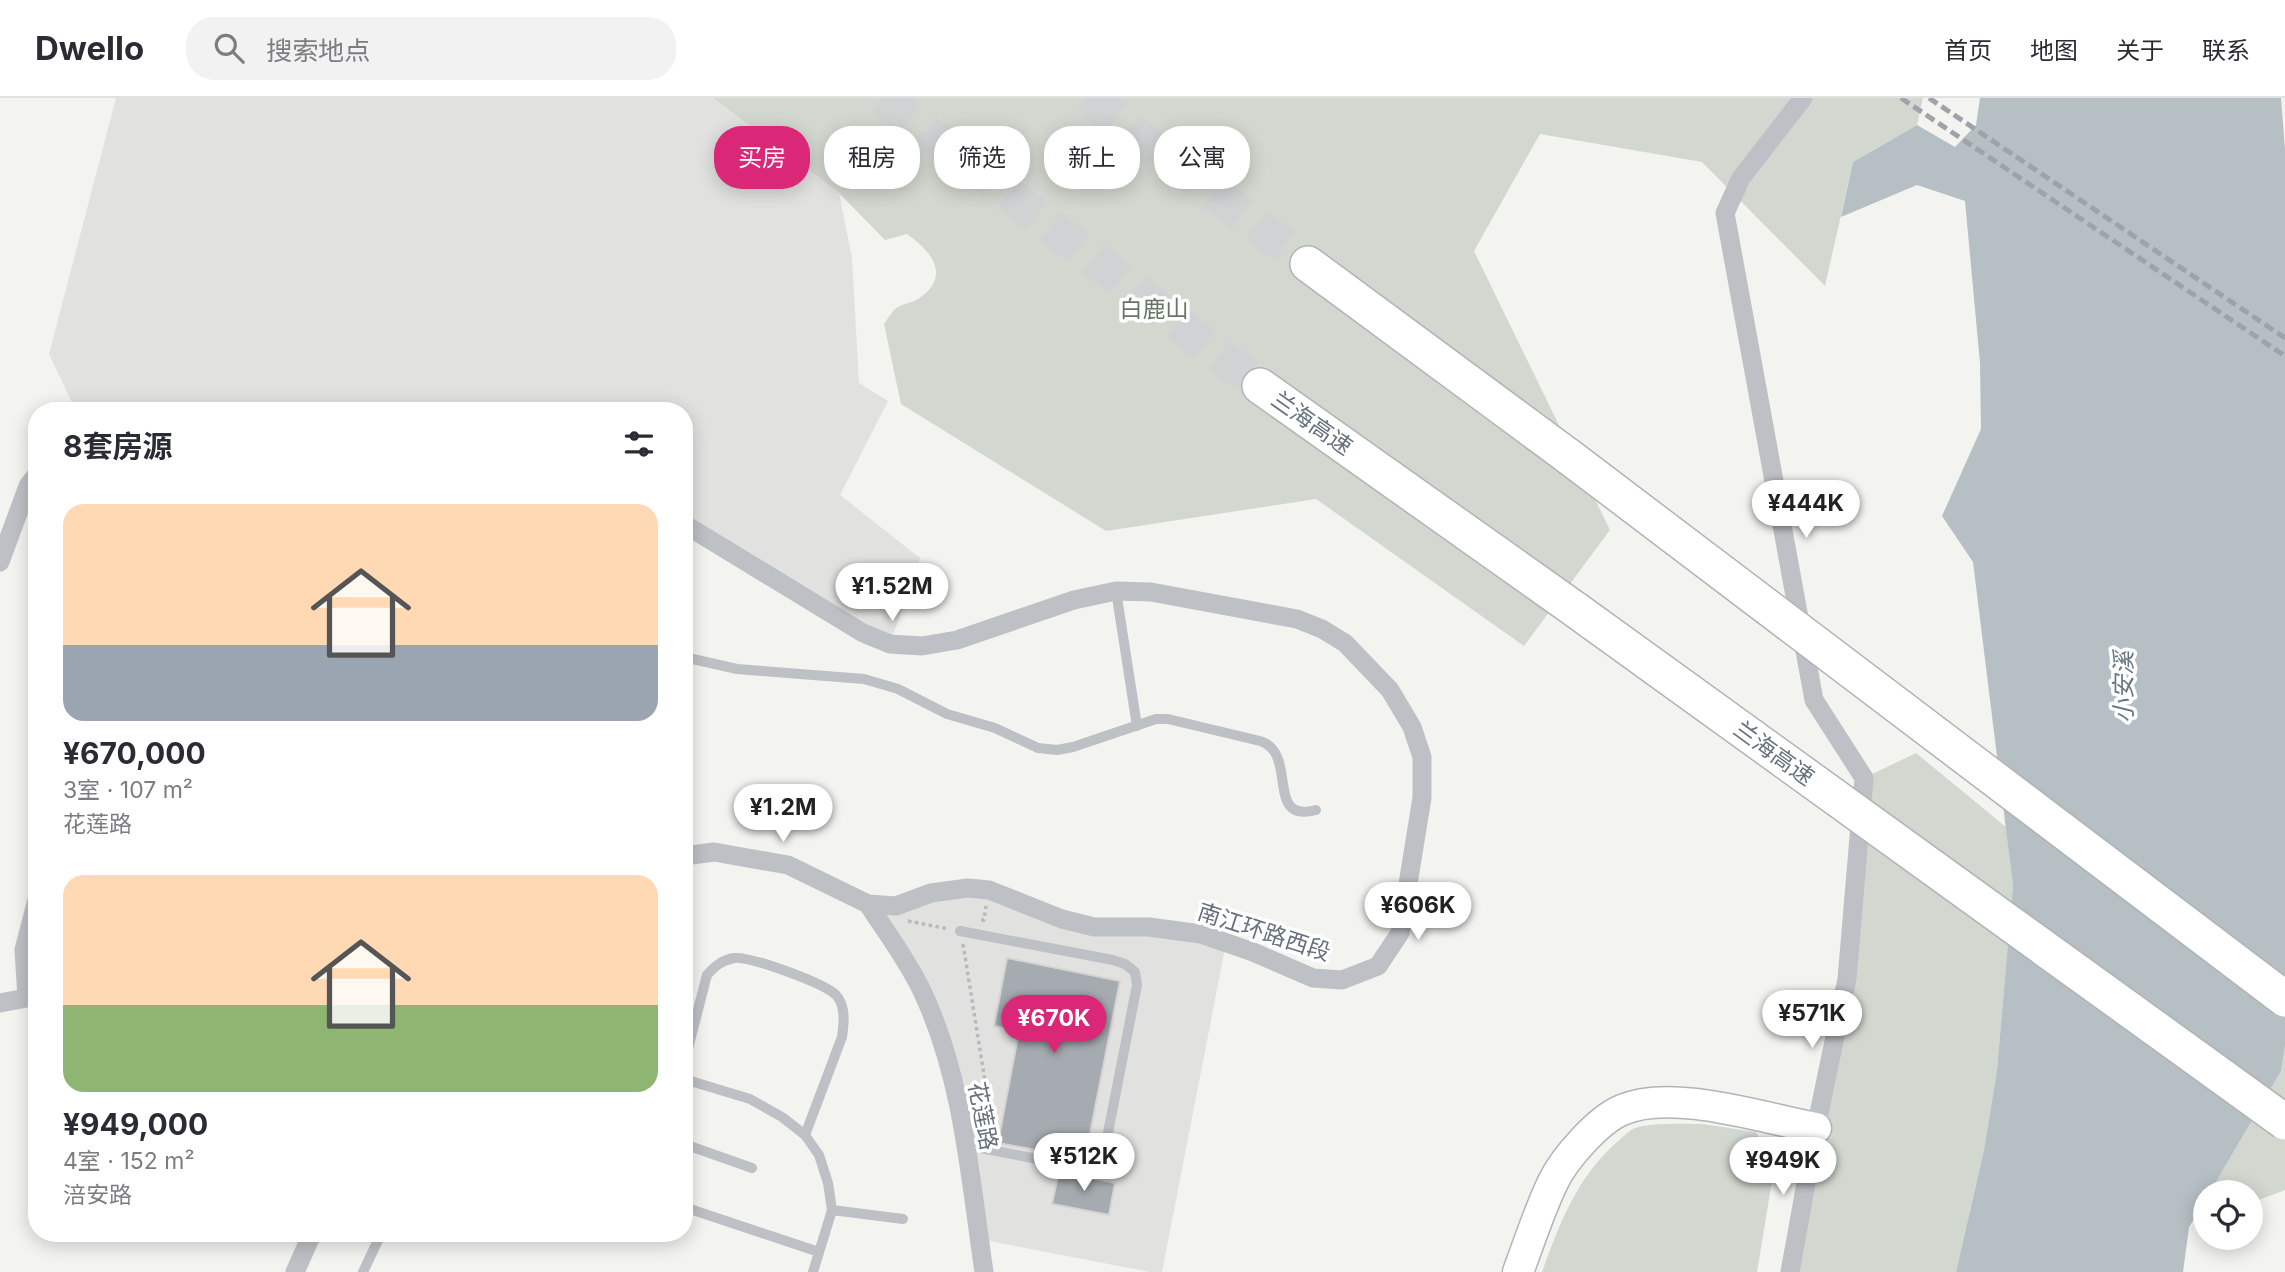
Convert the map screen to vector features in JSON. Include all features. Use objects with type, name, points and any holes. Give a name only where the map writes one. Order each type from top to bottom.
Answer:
[{"type":"highway","points":[[1308,264],[1568,456],[2285,999]]},
{"type":"highway","name":"兰海高速","points":[[1260,386],[1576,610],[2285,1122]]},
{"type":"main road","points":[[1518,1272],[1553,1181],[1584,1138],[1620,1110],[1653,1102],[1691,1103],[1816,1128]]},
{"type":"street","points":[[1790,1272],[1847,979],[1864,778],[1814,701],[1725,213],[1741,178],[1804,98]]},
{"type":"street","points":[[0,562],[28,486]]},
{"type":"street","name":"南江环路西段","points":[[693,530],[863,634],[890,644],[922,646],[957,640],[1074,600],[1116,591],[1165,595],[1297,620],[1322,629],[1345,643],[1390,690],[1412,726],[1422,757],[1422,798],[1399,933],[1378,967],[1342,980],[1313,978],[1253,952],[1201,934],[1149,927],[1094,927],[1062,919],[989,890],[968,888],[931,893],[896,906],[868,904],[788,865],[715,852],[693,855]]},
{"type":"street","name":"花莲路","points":[[868,904],[922,989],[943,1046],[960,1115],[984,1272]]},
{"type":"street","points":[[28,935],[24,950],[28,978]]},
{"type":"street","points":[[0,1003],[28,1005]]},
{"type":"street","points":[[295,1272],[308,1242]]},
{"type":"lane","points":[[1116,591],[1137,726]]},
{"type":"lane","points":[[693,659],[737,669],[881,683],[947,714],[984,724],[1038,748],[1057,750],[1073,747],[1156,719],[1168,719],[1269,744],[1277,754],[1285,798],[1290,807],[1307,813],[1316,810]]},
{"type":"lane","points":[[960,931],[1113,960],[1125,964],[1135,972],[1137,985],[1104,1153],[1098,1163],[1090,1167],[1079,1167],[964,1145]]},
{"type":"lane","points":[[693,1029],[707,975],[716,964],[731,958],[748,958],[824,987],[837,995],[844,1021],[842,1037],[805,1135]]},
{"type":"lane","points":[[693,1082],[750,1099],[782,1117],[805,1135],[820,1155],[832,1210],[813,1272]]},
{"type":"lane","points":[[693,1147],[752,1168]]},
{"type":"lane","points":[[693,1210],[819,1252]]},
{"type":"lane","points":[[832,1210],[903,1219]]},
{"type":"lane","points":[[363,1272],[377,1242]]},
{"type":"path","points":[[989,890],[984,920],[963,916],[960,931],[995,1131],[993,1145],[1006,1147],[1008,1153]]},
{"type":"path","points":[[868,904],[895,919],[960,931]]},
{"type":"shaded area","points":[[116,98],[713,98],[750,126],[714,126],[714,189],[810,189],[810,171],[824,182],[824,189],[834,189],[839,193],[852,258],[859,383],[888,401],[840,495],[920,558],[890,644],[693,529],[693,402],[72,402],[49,354]]},
{"type":"shaded area","points":[[968,888],[1062,919],[1226,943],[1162,1272],[1150,1272],[979,1239],[943,1047],[868,904]]},
{"type":"green space","name":"白鹿山","points":[[713,98],[1923,98],[1917,125],[1853,162],[1825,286],[1702,162],[1540,134],[1474,251],[1610,530],[1524,646],[1316,499],[1106,531],[901,404],[884,324],[896,308],[916,300],[928,290],[934,282],[935,265],[924,249],[907,234],[885,240],[834,189],[920,189],[920,126],[824,126],[824,182],[810,171],[810,126],[750,126]]},
{"type":"green space","points":[[1916,753],[2006,827],[2013,886],[1997,1070],[1984,1150],[1956,1272],[1790,1272],[1847,979],[1864,778]]},
{"type":"green space","points":[[2285,1046],[2285,1190],[2263,1198],[2263,1180],[2217,1180],[2281,1071]]},
{"type":"green space","points":[[1702,1124],[1756,1132],[1774,1169],[1757,1272],[1542,1272],[1563,1219],[1580,1186],[1602,1156],[1616,1143],[1631,1130],[1647,1125]]},
{"type":"water","name":"小安溪","points":[[1980,98],[2281,98],[2285,149],[2285,1046],[2281,1071],[2217,1180],[2193,1180],[2193,1220],[2189,1227],[2183,1272],[1956,1272],[1984,1150],[1997,1070],[2013,886],[1973,562],[1942,516],[1981,429],[1980,363],[1965,201],[1917,185],[1841,217],[1853,162],[1917,125],[1955,147],[1976,125]]},
{"type":"building","points":[[1007,958],[1120,981],[1085,1159],[998,1143],[1019,1031],[994,1026]]},
{"type":"building","points":[[1059,1171],[1115,1183],[1109,1215],[1052,1204]]},
{"type":"tunnel","points":[[882,98],[1260,386]]},
{"type":"tunnel","points":[[1087,98],[1308,264]]},
{"type":"railway","points":[[1901,98],[2285,356]]},
{"type":"railway","points":[[1929,98],[2285,338]]}]
